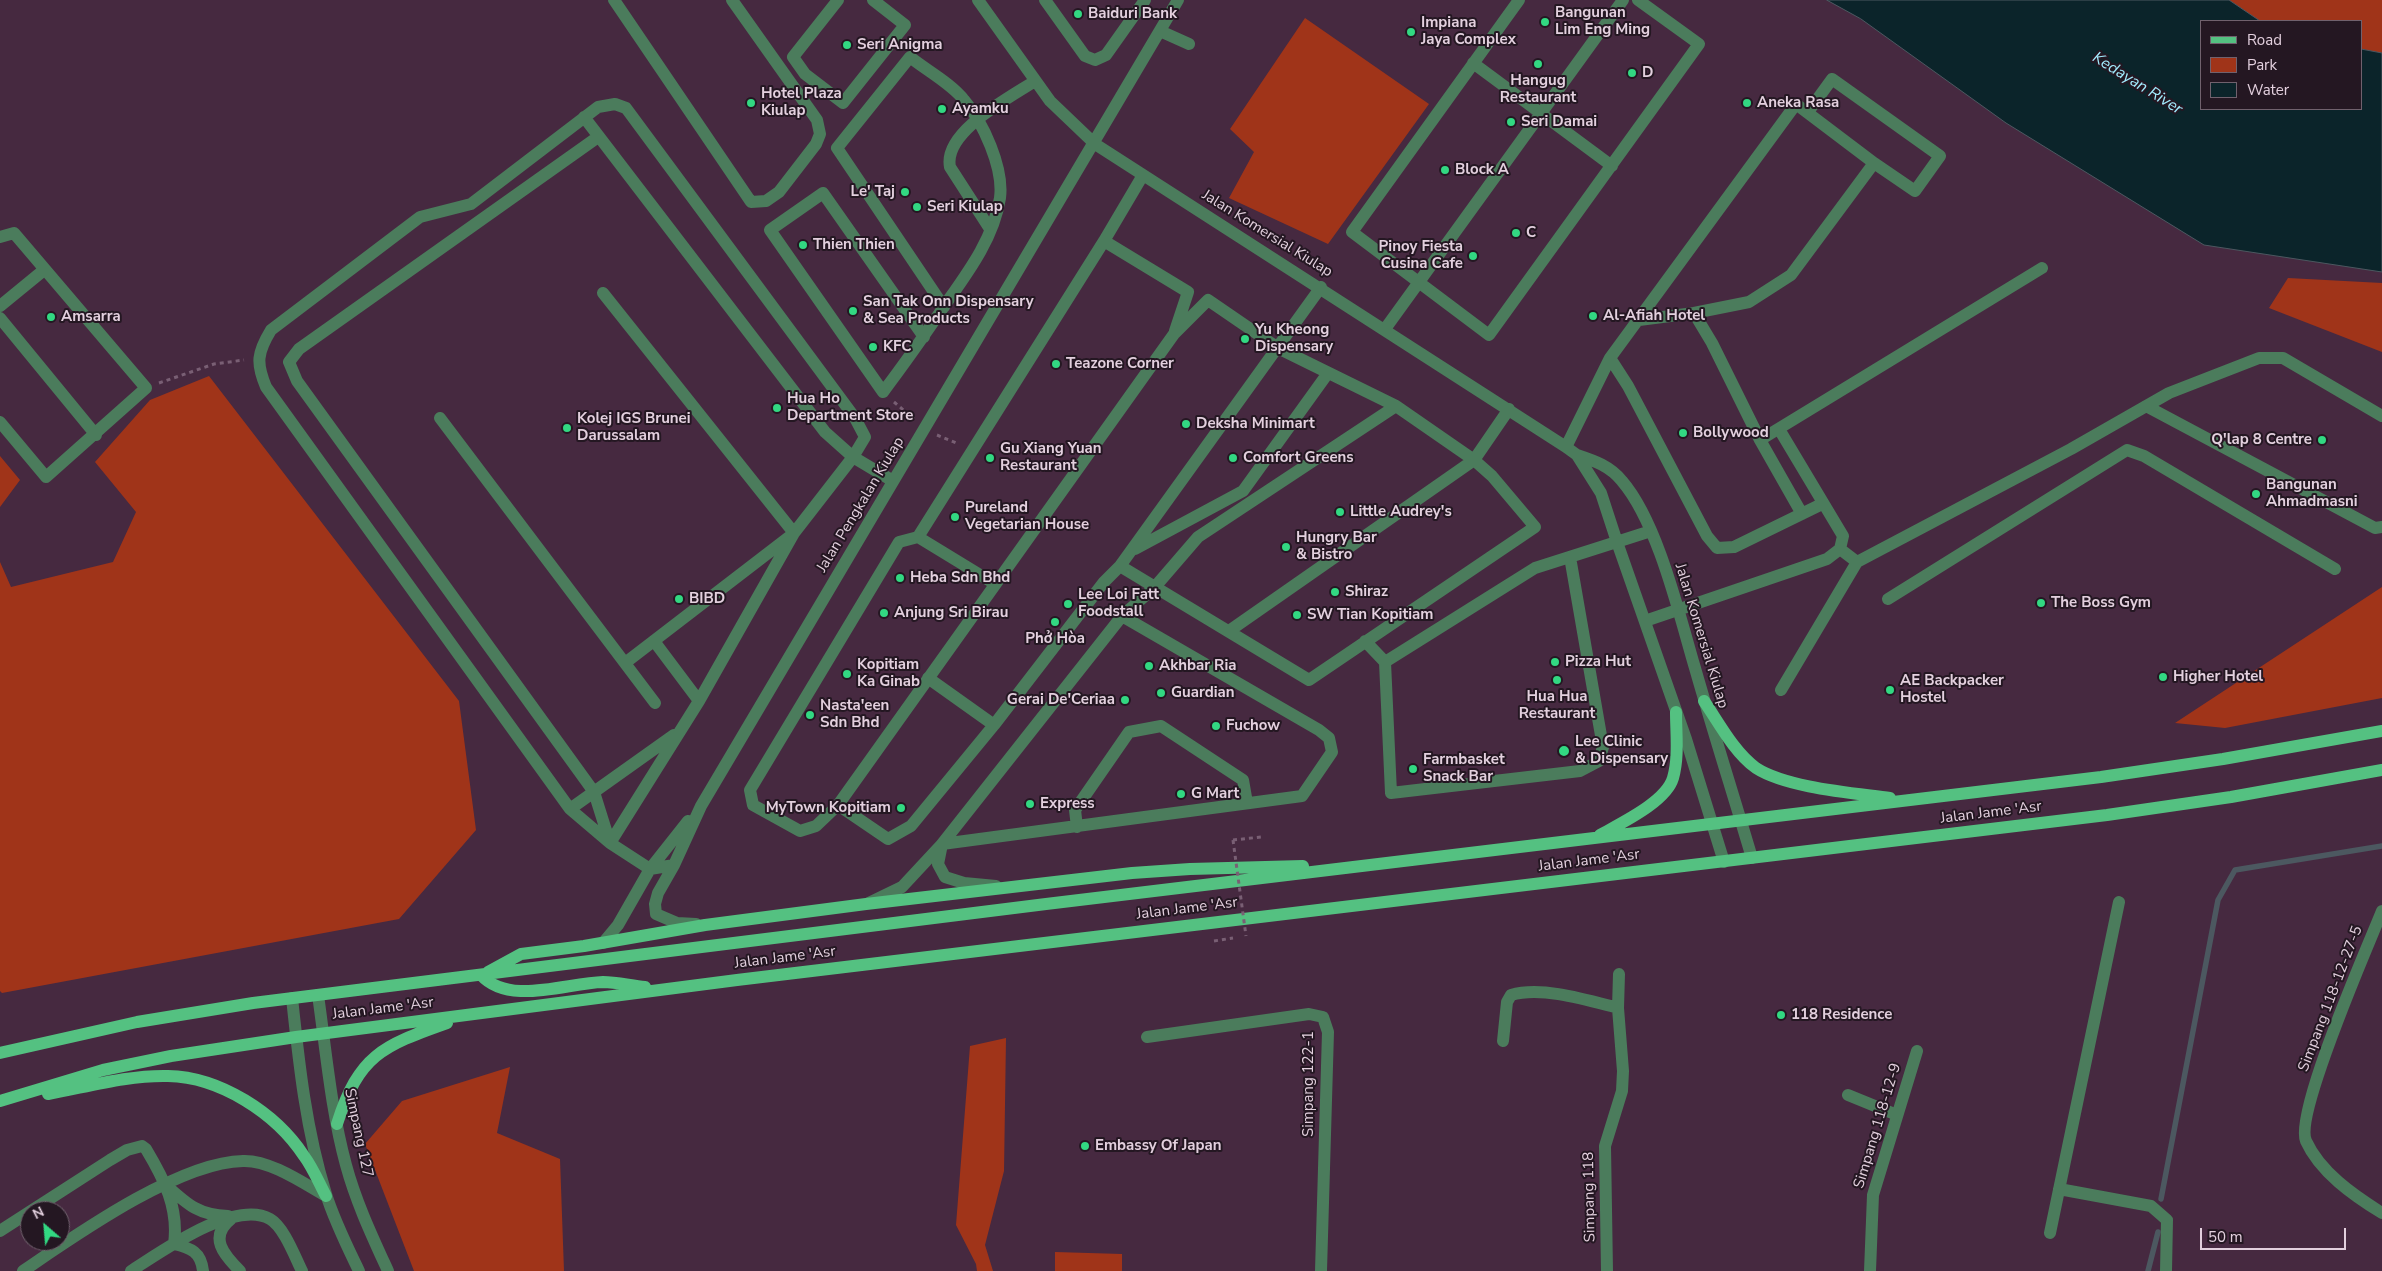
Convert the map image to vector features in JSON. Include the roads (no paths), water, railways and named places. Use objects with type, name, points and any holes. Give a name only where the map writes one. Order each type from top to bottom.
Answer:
[{"type":"main road","points":[[1704,701],[1736,748],[1756,768],[1783,779],[1816,787],[1908,801]]},
{"type":"main road","points":[[1596,838],[1658,799],[1673,780],[1676,760],[1676,712]]},
{"type":"main road","name":"Jalan Jame 'Asr","points":[[0,1053],[137,1022],[292,998],[1382,863],[1908,801],[2195,763],[2382,731]]},
{"type":"main road","name":"Jalan Jame 'Asr","points":[[0,1101],[103,1070],[172,1056],[296,1037],[664,990],[2117,814],[2230,797],[2382,770]]},
{"type":"main road","points":[[664,990],[604,982],[518,992],[502,990],[490,985],[482,975],[521,954],[603,943],[705,925],[866,904],[1008,887],[1190,869],[1382,863]]},
{"type":"main road","points":[[337,1124],[358,1074],[376,1055],[402,1039],[472,1014]]},
{"type":"main road","points":[[0,1101],[137,1078],[168,1076],[192,1079],[219,1088],[240,1098],[267,1116],[292,1139],[305,1156],[326,1196]]},
{"type":"street","points":[[614,0],[751,202],[766,201],[779,192],[816,144],[820,134],[817,120],[732,0]]},
{"type":"street","points":[[838,0],[793,57],[805,74],[843,103],[904,25],[874,0]]},
{"type":"street","name":"Jalan Komersial Kiulap","points":[[978,0],[1034,81],[1050,100],[1095,144],[1321,287],[1577,455],[1602,463],[1622,480],[1651,531],[1678,611],[1752,858]]},
{"type":"street","points":[[1044,0],[1085,56],[1095,60],[1106,55],[1145,0]]},
{"type":"street","name":"Jalan Pengkalan Kiulap","points":[[701,806],[1095,144],[1108,116],[1178,0]]},
{"type":"street","points":[[1519,0],[1352,232],[1489,335],[1699,44],[1638,0]]},
{"type":"street","points":[[1385,329],[1623,0]]},
{"type":"street","points":[[1160,31],[1189,44]]},
{"type":"street","points":[[924,337],[823,193],[770,230],[883,392],[924,337],[980,254],[1000,199],[1000,182],[996,164],[978,118],[963,98],[910,57],[837,148],[944,307]]},
{"type":"street","points":[[1473,63],[1612,166]]},
{"type":"street","points":[[1566,447],[1610,358],[1796,104],[1915,191],[1940,156],[1832,79],[1808,112]]},
{"type":"street","points":[[990,229],[950,167],[948,157],[951,149],[978,118],[1034,81]]},
{"type":"street","points":[[610,843],[699,701],[794,533],[853,457],[865,437],[855,418],[626,108],[615,104],[598,107],[471,204],[420,217],[271,330],[258,358],[260,374],[266,387],[570,809],[610,843],[650,869],[674,865]]},
{"type":"street","points":[[584,117],[825,432],[853,457],[893,481]]},
{"type":"street","points":[[598,137],[299,349],[290,362],[297,381],[594,792],[610,843]]},
{"type":"street","points":[[1639,320],[1694,313],[1748,302],[1791,274],[1874,162]]},
{"type":"street","points":[[1120,566],[1310,680],[1535,527],[1492,476],[1474,460],[1396,406],[1278,348],[1208,300],[1174,334],[838,804],[816,826],[800,831],[754,805],[750,790],[899,542],[918,537],[1104,241],[1143,175]]},
{"type":"street","points":[[0,237],[14,233],[146,388],[96,435],[46,477],[0,422]]},
{"type":"street","points":[[1104,241],[1188,292],[1174,334]]},
{"type":"street","points":[[1760,440],[2042,268]]},
{"type":"street","points":[[0,306],[44,270]]},
{"type":"street","points":[[838,804],[888,839],[911,826],[994,724],[1104,582],[1120,566],[1321,287]]},
{"type":"street","points":[[602,293],[794,533]]},
{"type":"street","points":[[1694,313],[1712,343],[1760,440],[1802,514]]},
{"type":"street","points":[[0,318],[96,435]]},
{"type":"street","points":[[1610,358],[1628,386],[1707,536],[1717,548],[1734,547],[1822,504]]},
{"type":"street","points":[[1781,690],[1857,562],[2071,449],[2169,393],[2259,358],[2283,358],[2382,416]]},
{"type":"street","points":[[1130,551],[1243,491],[1328,373]]},
{"type":"street","points":[[866,904],[902,887],[942,844],[1122,616],[1154,588],[1198,537],[1396,406]]},
{"type":"street","points":[[2146,406],[2376,528],[2382,527]]},
{"type":"street","points":[[1230,631],[1474,460],[1509,409]]},
{"type":"street","points":[[440,418],[655,703]]},
{"type":"street","points":[[1645,622],[1827,559],[1840,549],[1843,536],[1822,504],[1779,429]]},
{"type":"street","points":[[1888,599],[2127,450],[2144,456],[2334,569]]},
{"type":"street","name":"Jalan Komersial Kiulap","points":[[1577,455],[1601,493],[1676,712],[1724,862]]},
{"type":"street","points":[[1385,662],[1535,568],[1651,531]]},
{"type":"street","points":[[626,663],[794,533]]},
{"type":"street","points":[[918,537],[995,584]]},
{"type":"street","points":[[1840,549],[1857,562]]},
{"type":"street","points":[[1365,641],[1385,662],[1391,793],[1580,771],[1599,761],[1603,747],[1570,557]]},
{"type":"street","points":[[942,844],[1302,796],[1332,752],[1329,738],[1320,730],[1122,616]]},
{"type":"street","points":[[654,641],[699,701]]},
{"type":"street","points":[[928,678],[994,724]]},
{"type":"street","points":[[1077,827],[1075,810],[1129,732],[1161,726],[1243,780],[1247,802]]},
{"type":"street","points":[[570,809],[680,730]]},
{"type":"street","points":[[701,806],[654,904],[656,914],[677,923],[705,925]]},
{"type":"street","points":[[603,943],[618,924],[650,869],[701,806]]},
{"type":"street","points":[[942,844],[938,864],[945,877],[964,883],[1008,887]]},
{"type":"street","points":[[2050,1233],[2119,902]]},
{"type":"street","name":"Simpang 118-12-27-5","points":[[2382,911],[2332,1032],[2306,1113],[2305,1139],[2322,1166],[2364,1202],[2382,1213]]},
{"type":"street","name":"Simpang 118","points":[[1607,1271],[1605,1146],[1622,1091],[1623,1071],[1618,1008],[1619,974]]},
{"type":"street","points":[[1503,1041],[1507,1002],[1511,995],[1522,992],[1577,997],[1618,1008]]},
{"type":"street","name":"Simpang 127","points":[[318,995],[337,1124],[346,1165],[356,1197],[388,1271]]},
{"type":"street","points":[[292,998],[309,1131],[326,1196],[359,1271]]},
{"type":"street","name":"Simpang 122-1","points":[[1147,1037],[1309,1014],[1324,1017],[1328,1032],[1321,1271]]},
{"type":"street","name":"Simpang 118-12-9","points":[[1870,1271],[1873,1195],[1918,1051]]},
{"type":"street","points":[[1848,1095],[1897,1115]]},
{"type":"street","points":[[0,1231],[102,1165],[134,1147],[142,1146],[146,1149],[166,1185],[173,1206],[176,1220],[174,1244]]},
{"type":"street","points":[[23,1271],[88,1226],[166,1185],[214,1164],[244,1161],[274,1168],[326,1196]]},
{"type":"street","points":[[166,1185],[196,1210],[210,1216],[235,1216],[250,1213],[271,1219],[285,1235],[302,1271]]},
{"type":"street","points":[[2059,1189],[2151,1206],[2167,1220],[2166,1271]]},
{"type":"street","points":[[131,1271],[174,1244],[235,1216]]},
{"type":"street","points":[[235,1216],[225,1224],[220,1233],[220,1244],[223,1252],[240,1271]]},
{"type":"street","points":[[174,1244],[192,1249],[199,1257],[204,1271]]},
{"type":"water","name":"Kedayan River","points":[[1827,0],[2229,0],[2259,20],[2200,20],[2200,110],[2362,110],[2362,49],[2382,53],[2382,272],[2204,245],[2006,123],[1861,19]]},
{"type":"waterway","points":[[2161,1199],[2218,900],[2235,870],[2382,846]]},
{"type":"waterway","points":[[2148,1271],[2158,1232]]},
{"type":"place","name":"Baiduri Bank","points":[[1078,14]]},
{"type":"place","name":"Bangunan Lim Eng Ming","points":[[1545,22]]},
{"type":"place","name":"Impiana Jaya Complex","points":[[1411,32]]},
{"type":"place","name":"Seri Anigma","points":[[847,45]]},
{"type":"place","name":"Hangug Restaurant","points":[[1538,64]]},
{"type":"place","name":"D","points":[[1632,73]]},
{"type":"place","name":"Hotel Plaza Kiulap","points":[[751,103]]},
{"type":"place","name":"Aneka Rasa","points":[[1747,103]]},
{"type":"place","name":"Ayamku","points":[[942,109]]},
{"type":"place","name":"Seri Damai","points":[[1511,122]]},
{"type":"place","name":"Block A","points":[[1445,170]]},
{"type":"place","name":"Le' Taj","points":[[905,192]]},
{"type":"place","name":"Seri Kiulap","points":[[917,207]]},
{"type":"place","name":"C","points":[[1516,233]]},
{"type":"place","name":"Thien Thien","points":[[803,245]]},
{"type":"place","name":"Pinoy Fiesta Cusina Cafe","points":[[1473,256]]},
{"type":"place","name":"San Tak Onn Dispensary & Sea Products","points":[[853,311]]},
{"type":"place","name":"Al-Afiah Hotel","points":[[1593,316]]},
{"type":"place","name":"Amsarra","points":[[51,317]]},
{"type":"place","name":"Yu Kheong Dispensary","points":[[1245,339]]},
{"type":"place","name":"KFC","points":[[873,347]]},
{"type":"place","name":"Teazone Corner","points":[[1056,364]]},
{"type":"place","name":"Hua Ho Department Store","points":[[777,408]]},
{"type":"place","name":"Deksha Minimart","points":[[1186,424]]},
{"type":"place","name":"Kolej IGS Brunei Darussalam","points":[[567,428]]},
{"type":"place","name":"Bollywood","points":[[1683,433]]},
{"type":"place","name":"Q'lap 8 Centre","points":[[2322,440]]},
{"type":"place","name":"Gu Xiang Yuan Restaurant","points":[[990,458]]},
{"type":"place","name":"Comfort Greens","points":[[1233,458]]},
{"type":"place","name":"Bangunan Ahmadmasni","points":[[2256,494]]},
{"type":"place","name":"Little Audrey's","points":[[1340,512]]},
{"type":"place","name":"Pureland Vegetarian House","points":[[955,517]]},
{"type":"place","name":"Hungry Bar & Bistro","points":[[1286,547]]},
{"type":"place","name":"Heba Sdn Bhd","points":[[900,578]]},
{"type":"place","name":"Shiraz","points":[[1335,592]]},
{"type":"place","name":"BIBD","points":[[679,599]]},
{"type":"place","name":"The Boss Gym","points":[[2041,603]]},
{"type":"place","name":"Lee Loi Fatt Foodstall","points":[[1068,604]]},
{"type":"place","name":"Anjung Sri Birau","points":[[884,613]]},
{"type":"place","name":"SW Tian Kopitiam","points":[[1297,615]]},
{"type":"place","name":"Phở Hòa","points":[[1055,622]]},
{"type":"place","name":"Pizza Hut","points":[[1555,662]]},
{"type":"place","name":"Akhbar Ria","points":[[1149,666]]},
{"type":"place","name":"Kopitiam Ka Ginab","points":[[847,674]]},
{"type":"place","name":"Higher Hotel","points":[[2163,677]]},
{"type":"place","name":"Hua Hua Restaurant","points":[[1557,680]]},
{"type":"place","name":"AE Backpacker Hostel","points":[[1890,690]]},
{"type":"place","name":"Guardian","points":[[1161,693]]},
{"type":"place","name":"Gerai De'Ceriaa","points":[[1125,700]]},
{"type":"place","name":"Nasta'een Sdn Bhd","points":[[810,715]]},
{"type":"place","name":"Fuchow","points":[[1216,726]]},
{"type":"place","name":"Lee Clinic & Dispensary","points":[[1564,751]]},
{"type":"place","name":"Farmbasket Snack Bar","points":[[1413,769]]},
{"type":"place","name":"G Mart","points":[[1181,794]]},
{"type":"place","name":"Express","points":[[1030,804]]},
{"type":"place","name":"MyTown Kopitiam","points":[[901,808]]},
{"type":"place","name":"118 Residence","points":[[1781,1015]]},
{"type":"place","name":"Embassy Of Japan","points":[[1085,1146]]}]
